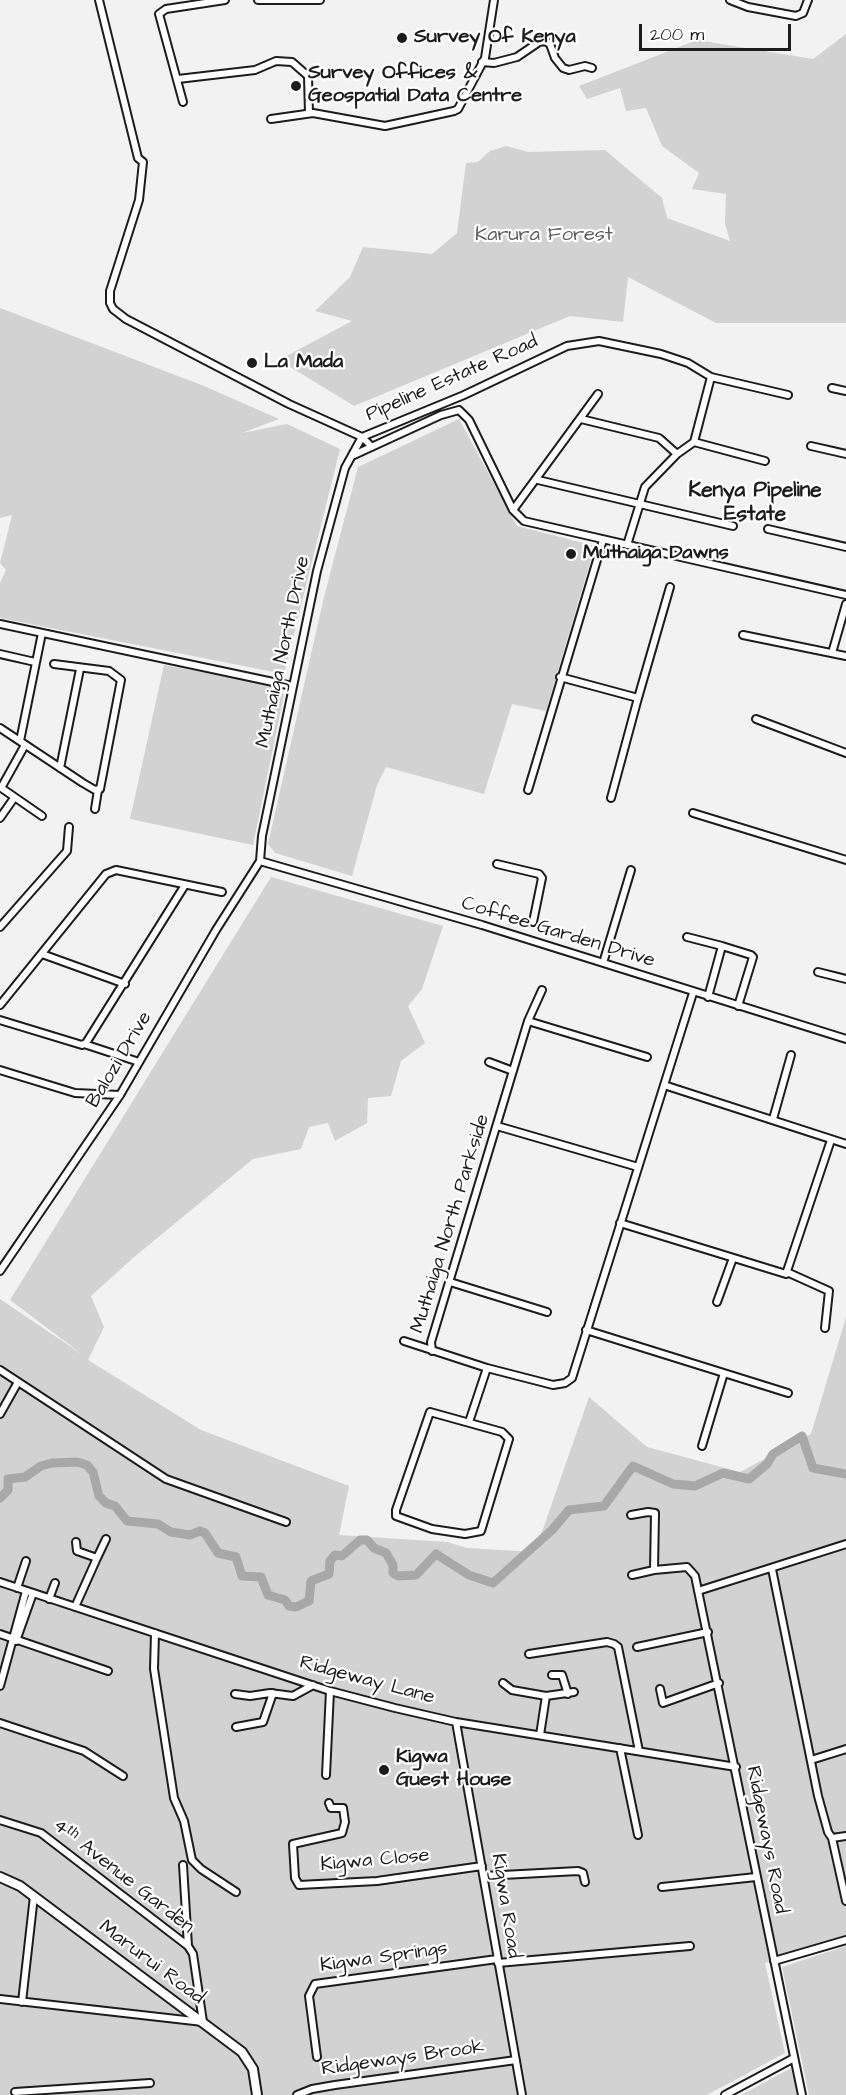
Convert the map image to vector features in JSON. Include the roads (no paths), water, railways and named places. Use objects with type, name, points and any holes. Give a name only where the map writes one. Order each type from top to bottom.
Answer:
[{"type":"street","name":"Pipeline Estate Road","points":[[99,0],[138,158],[143,162],[139,200],[110,291],[110,303],[113,309],[126,319],[289,404],[362,437],[464,394],[567,346],[599,341],[661,354],[688,363],[711,377],[788,395]]},
{"type":"street","points":[[183,102],[159,14],[166,9],[225,0]]},
{"type":"street","points":[[258,0],[320,0]]},
{"type":"street","points":[[271,119],[309,113],[385,126],[458,109],[488,47],[494,0]]},
{"type":"street","points":[[730,0],[748,7],[796,16],[803,13],[808,0]]},
{"type":"street","points":[[482,62],[494,63],[517,57],[539,42],[545,41],[550,44],[555,58],[563,68],[592,68]]},
{"type":"street","points":[[178,79],[255,70],[276,61],[292,62],[308,76],[309,113]]},
{"type":"street","points":[[627,545],[645,487],[677,454],[694,442],[711,377]]},
{"type":"street","points":[[832,388],[846,391]]},
{"type":"street","points":[[513,510],[538,480],[598,394]]},
{"type":"street","points":[[354,455],[441,414],[461,410],[469,420],[513,510],[530,523],[846,595]]},
{"type":"street","points":[[581,419],[659,438],[677,454]]},
{"type":"street","points":[[354,455],[362,437],[372,447]]},
{"type":"street","points":[[694,442],[765,461]]},
{"type":"street","points":[[811,446],[846,454]]},
{"type":"street","name":"Muthaiga North Drive","points":[[260,861],[292,686],[317,571],[345,468],[354,455]]},
{"type":"street","points":[[538,480],[733,526]]},
{"type":"street","points":[[768,529],[846,547]]},
{"type":"street","points":[[528,790],[560,677],[603,540]]},
{"type":"street","points":[[611,798],[670,587]]},
{"type":"street","points":[[832,653],[846,604]]},
{"type":"street","points":[[0,624],[292,686]]},
{"type":"street","points":[[42,633],[22,743],[0,787],[42,816]]},
{"type":"street","points":[[743,634],[846,656]]},
{"type":"street","points":[[0,654],[35,662]]},
{"type":"street","points":[[54,664],[110,671],[121,680],[102,785],[98,790],[95,809]]},
{"type":"street","points":[[60,768],[80,669]]},
{"type":"street","points":[[560,677],[638,698]]},
{"type":"street","points":[[756,719],[846,753]]},
{"type":"street","points":[[0,728],[98,790]]},
{"type":"street","points":[[0,818],[14,798]]},
{"type":"street","points":[[693,813],[846,860]]},
{"type":"street","points":[[0,927],[67,851],[69,827]]},
{"type":"street","name":"Coffee Garden Drive","points":[[260,861],[603,963],[846,1039]]},
{"type":"street","name":"Balozi Drive","points":[[0,1271],[120,1095],[216,930],[260,861]]},
{"type":"street","points":[[497,864],[539,874],[542,878],[533,922]]},
{"type":"street","points":[[0,1005],[106,874],[116,870],[222,892]]},
{"type":"street","points":[[603,963],[632,870]]},
{"type":"street","points":[[84,1044],[89,1041],[185,885]]},
{"type":"street","points":[[687,937],[751,954],[753,957],[738,1006]]},
{"type":"street","points":[[708,997],[722,945]]},
{"type":"street","points":[[42,954],[125,984]]},
{"type":"street","points":[[818,972],[846,979]]},
{"type":"street","name":"Muthaiga North Parkside","points":[[542,990],[528,1021],[431,1342],[432,1351],[553,1386],[564,1383],[576,1372],[586,1330],[693,993]]},
{"type":"street","points":[[0,1020],[139,1062]]},
{"type":"street","points":[[528,1021],[647,1057]]},
{"type":"street","points":[[773,1119],[791,1055]]},
{"type":"street","points":[[489,1062],[513,1071]]},
{"type":"street","points":[[0,1070],[75,1093],[120,1095]]},
{"type":"street","points":[[664,1085],[846,1144]]},
{"type":"street","points":[[497,1126],[638,1167]]},
{"type":"street","points":[[788,1273],[831,1140]]},
{"type":"street","points":[[620,1223],[788,1273],[829,1291],[825,1328]]},
{"type":"street","points":[[717,1302],[733,1258]]},
{"type":"street","points":[[450,1282],[547,1312]]},
{"type":"street","points":[[586,1330],[789,1393]]},
{"type":"street","points":[[404,1341],[432,1351]]},
{"type":"street","points":[[469,1422],[487,1368]]},
{"type":"street","points":[[0,1371],[166,1479],[286,1522]]},
{"type":"street","points":[[702,1446],[724,1372]]},
{"type":"street","points":[[0,1414],[18,1382]]},
{"type":"street","points":[[430,1412],[469,1422],[502,1432],[509,1439],[481,1531],[474,1534],[454,1533],[401,1520],[396,1516],[396,1510],[430,1412]]},
{"type":"street","points":[[631,1515],[655,1513],[654,1570],[632,1575]]},
{"type":"street","points":[[75,1607],[106,1539]]},
{"type":"street","points":[[76,1542],[77,1551],[97,1558]]},
{"type":"street","points":[[698,1591],[846,1544]]},
{"type":"street","points":[[17,1588],[26,1561]]},
{"type":"street","name":"Ridgeways Road","points":[[654,1570],[687,1567],[695,1576],[719,1683],[756,1877],[802,2095]]},
{"type":"street","points":[[772,1569],[811,1760],[846,1901]]},
{"type":"street","name":"Ridgeway Lane","points":[[0,1582],[330,1691],[456,1722],[736,1767]]},
{"type":"street","points":[[49,1599],[55,1583]]},
{"type":"street","points":[[0,1686],[30,1592]]},
{"type":"street","points":[[637,1647],[708,1632]]},
{"type":"street","points":[[0,1634],[14,1641],[108,1671]]},
{"type":"street","points":[[155,1634],[154,1669],[174,1798],[184,1821],[190,1853],[195,1864],[236,1892]]},
{"type":"street","points":[[529,1654],[607,1642],[618,1647],[639,1751]]},
{"type":"street","points":[[503,1683],[512,1690],[546,1696],[571,1693],[562,1675],[552,1675]]},
{"type":"street","points":[[660,1689],[663,1702],[719,1683]]},
{"type":"street","points":[[235,1694],[250,1696],[273,1693],[295,1696],[313,1685]]},
{"type":"street","points":[[326,1775],[330,1691]]},
{"type":"street","points":[[236,1727],[263,1722],[273,1693]]},
{"type":"street","points":[[540,1735],[546,1696]]},
{"type":"street","name":"Kigwa Road","points":[[456,1722],[522,2095]]},
{"type":"street","points":[[0,1723],[84,1751],[123,1776]]},
{"type":"street","points":[[620,1748],[638,1835]]},
{"type":"street","points":[[811,1760],[846,1749]]},
{"type":"street","name":"Kigwa Close","points":[[328,1803],[331,1808],[343,1808],[345,1820],[342,1833],[293,1844],[295,1878],[299,1884],[377,1881],[482,1866]]},
{"type":"street","name":"4ᵗʰ Avenue Garden","points":[[0,1820],[40,1833],[188,1946],[193,1954],[203,2022]]},
{"type":"street","points":[[832,1838],[846,1836]]},
{"type":"street","points":[[183,1864],[188,1946]]},
{"type":"street","points":[[484,1876],[578,1871],[583,1873],[585,1882]]},
{"type":"street","name":"Marurui Road","points":[[0,1877],[15,1882],[203,2022],[246,2057],[253,2069],[257,2095]]},
{"type":"street","points":[[662,1887],[756,1877]]},
{"type":"street","points":[[22,2002],[34,1896]]},
{"type":"street","points":[[774,1961],[846,1940]]},
{"type":"street","points":[[497,1961],[690,1946]]},
{"type":"street","name":"Kigwa Springs","points":[[317,2057],[309,1996],[315,1984],[497,1961]]},
{"type":"street","points":[[0,1999],[203,2022]]},
{"type":"street","points":[[725,2095],[794,2058]]},
{"type":"street","name":"Ridgeways Brook","points":[[297,2095],[307,2090],[335,2085],[516,2060]]},
{"type":"street","points":[[15,2092],[47,2092],[150,2083]]},
{"type":"waterway","points":[[0,1498],[8,1490],[8,1479],[25,1477],[41,1466],[77,1462],[87,1465],[93,1472],[99,1496],[106,1503],[115,1506],[127,1521],[158,1524],[171,1532],[190,1535],[200,1531],[205,1533],[218,1553],[236,1557],[242,1576],[261,1577],[268,1595],[285,1600],[289,1606],[296,1607],[309,1601],[311,1581],[329,1574],[330,1561],[335,1555],[342,1556],[360,1540],[367,1540],[374,1548],[386,1553],[393,1565],[393,1573],[398,1576],[416,1575],[436,1554],[469,1575],[493,1583],[552,1530],[569,1510],[604,1506],[633,1466],[673,1484],[695,1486],[723,1473],[749,1479],[767,1464],[773,1454],[802,1436],[813,1468],[846,1474]]},
{"type":"place","name":"Survey Of Kenya","points":[[402,38]]},
{"type":"place","name":"Survey Offices & Geospatial Data Centre","points":[[296,86]]},
{"type":"place","name":"La Mada","points":[[252,363]]},
{"type":"place","name":"Muthaiga Dawns","points":[[571,554]]},
{"type":"place","name":"Kigwa Guest House","points":[[384,1770]]},
{"type":"district","name":"Kenya Pipeline Estate","points":[[755,504]]},
{"type":"park label","name":"Karura Forest","points":[[544,236]]}]
